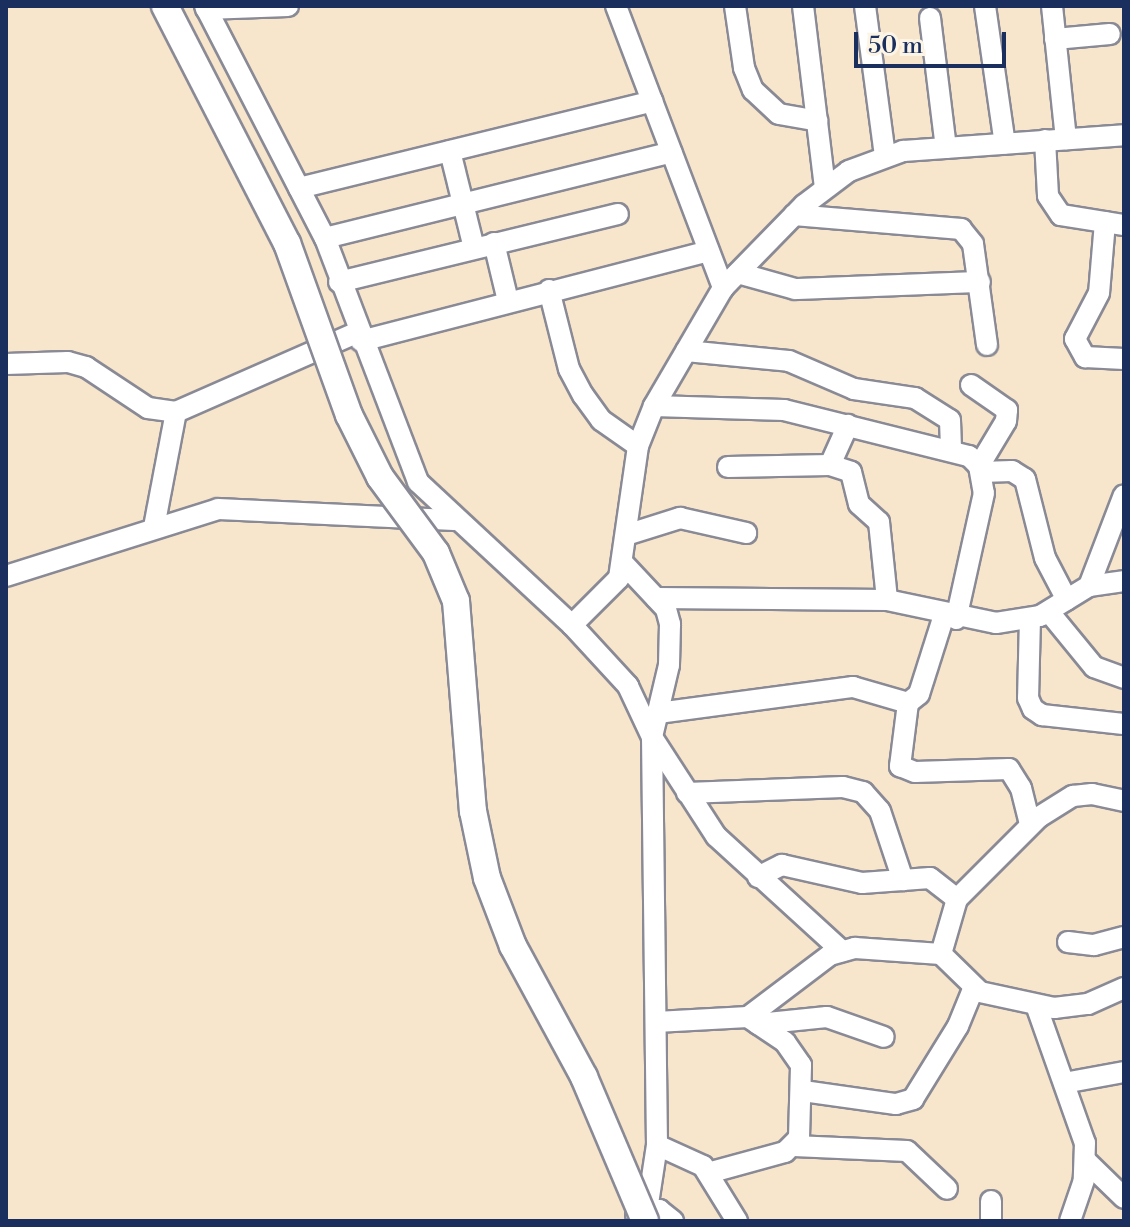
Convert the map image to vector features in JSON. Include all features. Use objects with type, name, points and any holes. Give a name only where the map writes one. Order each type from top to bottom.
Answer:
[{"type":"main road","points":[[165,6],[287,243],[349,415],[380,477],[436,553],[456,601],[473,811],[487,878],[513,946],[584,1077],[641,1217]]},
{"type":"street","points":[[288,6],[206,8],[325,238],[339,282],[418,482],[455,520],[572,625],[628,686],[652,737],[716,836],[842,951]]},
{"type":"street","points":[[616,6],[723,288]]},
{"type":"street","points":[[735,6],[741,55],[753,90],[779,114],[817,121]]},
{"type":"street","points":[[803,6],[825,188]]},
{"type":"street","points":[[865,6],[885,156]]},
{"type":"street","points":[[985,6],[1005,144]]},
{"type":"street","points":[[1052,6],[1066,139]]},
{"type":"street","points":[[930,18],[946,148]]},
{"type":"street","points":[[1055,39],[1110,34]]},
{"type":"street","points":[[299,188],[652,101]]},
{"type":"street","points":[[572,625],[612,590],[623,563],[638,446],[654,406],[723,288],[794,215],[849,171],[885,156],[946,148],[1124,135]]},
{"type":"street","points":[[1045,140],[1053,207],[1072,219],[1114,224],[1099,293],[1075,339],[1085,357],[1124,359]]},
{"type":"street","points":[[450,151],[463,203],[508,301]]},
{"type":"street","points":[[325,238],[672,152]]},
{"type":"street","points":[[339,282],[618,214]]},
{"type":"street","points":[[794,215],[961,229],[973,244],[987,345]]},
{"type":"street","points":[[6,364],[47,360],[77,364],[148,408],[176,412],[360,336],[709,251]]},
{"type":"street","points":[[738,273],[795,289],[980,282]]},
{"type":"street","points":[[549,290],[569,369],[583,395],[601,420],[638,446]]},
{"type":"street","points":[[686,351],[789,361],[854,389],[915,398],[950,420],[951,450]]},
{"type":"street","points":[[971,385],[1007,410],[1006,421],[980,469],[984,493],[950,617],[919,694],[908,703],[900,766],[915,772],[1009,769],[1021,788],[1030,825]]},
{"type":"street","points":[[654,406],[764,407],[951,450],[980,469],[1012,471],[1025,479],[1045,558],[1067,600]]},
{"type":"street","points":[[154,527],[176,412]]},
{"type":"street","points":[[830,465],[848,425]]},
{"type":"street","points":[[728,467],[830,465],[851,472],[859,504],[879,522],[887,600]]},
{"type":"street","points":[[1089,586],[1118,524],[1124,495]]},
{"type":"street","points":[[6,576],[218,509],[455,520]]},
{"type":"street","points":[[626,535],[680,518],[746,533]]},
{"type":"street","points":[[623,563],[666,609],[671,645],[652,737],[657,1145],[641,1217]]},
{"type":"street","points":[[656,598],[887,600],[950,617],[996,623],[1039,615],[1089,586],[1124,581]]},
{"type":"street","points":[[1039,615],[1094,667],[1124,678]]},
{"type":"street","points":[[1039,615],[1028,698],[1033,709],[1042,715],[1124,724]]},
{"type":"street","points":[[658,713],[853,687],[908,703]]},
{"type":"street","points":[[687,793],[843,787],[863,792],[880,811],[903,880]]},
{"type":"street","points":[[941,954],[957,899],[1030,825],[1073,796],[1092,794],[1124,801]]},
{"type":"street","points":[[758,877],[772,868],[793,865],[862,883],[939,880],[957,899]]},
{"type":"street","points":[[1068,942],[1094,945],[1123,943]]},
{"type":"street","points":[[753,1020],[842,951],[923,949],[941,954],[974,987],[998,999],[1036,1005],[1088,1004],[1124,988]]},
{"type":"street","points":[[803,1091],[896,1104],[913,1099],[958,1026],[974,987]]},
{"type":"street","points":[[1036,1005],[1064,1083],[1086,1161],[1124,1198]]},
{"type":"street","points":[[656,1022],[827,1017],[884,1037]]},
{"type":"street","points":[[753,1020],[794,1052],[803,1091],[803,1121],[794,1146]]},
{"type":"street","points":[[1064,1083],[1124,1072]]},
{"type":"street","points":[[657,1145],[693,1159],[708,1173],[737,1221]]},
{"type":"street","points":[[708,1173],[794,1146],[907,1151],[947,1189]]},
{"type":"street","points":[[1070,1221],[1086,1161]]},
{"type":"street","points":[[641,1217],[659,1210],[673,1221]]}]
